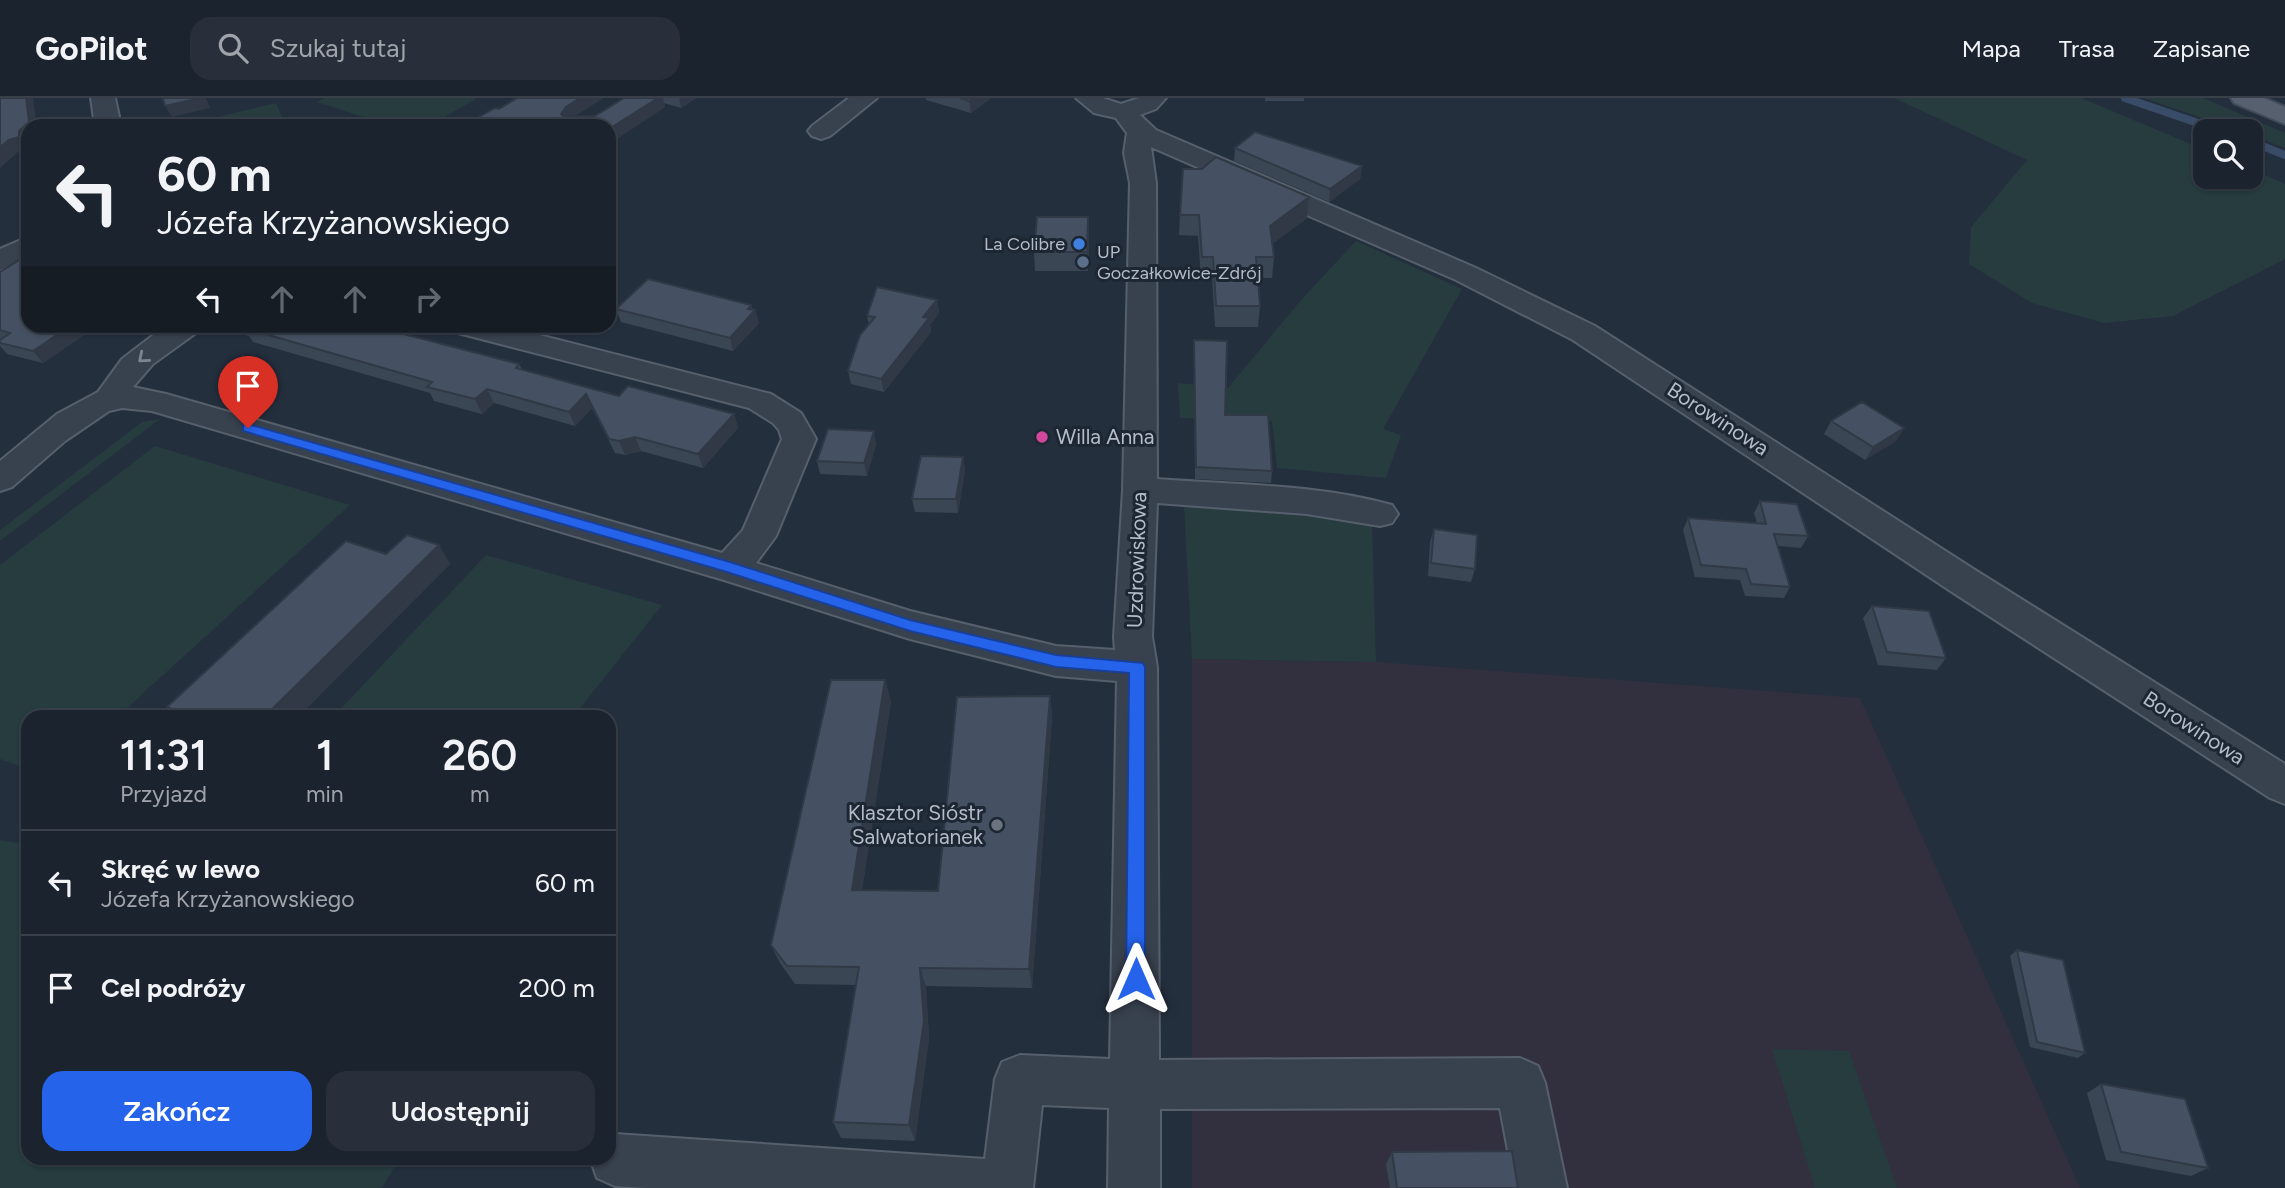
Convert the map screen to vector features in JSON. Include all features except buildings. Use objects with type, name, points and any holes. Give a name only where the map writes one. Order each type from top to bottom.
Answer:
[{"type":"main road","points":[[2243,98],[2285,116]]},
{"type":"street","points":[[103,98],[107,119]]},
{"type":"street","points":[[821,131],[865,98]]},
{"type":"street","points":[[1088,98],[1102,108],[1139,112],[1157,164]]},
{"type":"street","name":"Uzdrowiskowa","points":[[1134,1188],[1137,667],[1133,637],[1157,164],[1137,153],[1139,112]]},
{"type":"street","name":"Borowinowa","points":[[1157,164],[1205,160],[1441,262],[1584,333],[1962,580],[2285,786]]},
{"type":"street","points":[[0,261],[21,250]]},
{"type":"street","points":[[111,399],[122,377],[138,361],[176,333]]},
{"type":"street","points":[[496,333],[760,401],[786,415],[797,429],[799,439],[758,536],[730,568]]},
{"type":"street","points":[[0,479],[79,415],[111,399],[132,397],[155,401],[730,568],[936,632],[1056,661],[1137,667]]},
{"type":"street","points":[[1140,490],[1307,502],[1380,513]]},
{"type":"street","points":[[616,1160],[1007,1187],[1020,1079],[1135,1085],[1520,1083],[1541,1188]]},
{"type":"shaded area","points":[[1192,659],[1376,662],[1860,698],[2080,1188],[1192,1188]]},
{"type":"green space","points":[[325,98],[477,98],[442,119],[369,119],[317,102]]},
{"type":"green space","points":[[1894,98],[2081,98],[2193,145],[2193,189],[2263,189],[2263,174],[2285,184],[2285,259],[2173,316],[2104,323],[2032,303],[1969,264],[1971,227],[2027,160]]},
{"type":"green space","points":[[2144,98],[2203,98],[2252,119],[2205,119]]},
{"type":"green space","points":[[276,103],[282,117],[278,119],[210,119]]},
{"type":"green space","points":[[2263,124],[2285,133],[2285,148],[2263,140]]},
{"type":"green space","points":[[1356,241],[1462,289],[1383,429],[1401,435],[1386,478],[1277,468],[1272,421],[1180,418],[1178,383],[1228,388],[1301,300]]},
{"type":"green space","points":[[160,419],[0,541],[0,530],[142,422]]},
{"type":"green space","points":[[155,446],[350,505],[125,710],[21,710],[21,766],[0,759],[0,565]]},
{"type":"green space","points":[[1184,506],[1278,511],[1372,522],[1376,662],[1192,659]]},
{"type":"green space","points":[[486,555],[662,605],[579,710],[340,710]]},
{"type":"green space","points":[[0,840],[21,844],[21,1165],[395,1165],[382,1188],[0,1188]]},
{"type":"green space","points":[[1772,1049],[1849,1051],[1897,1188],[1815,1188]]},
{"type":"waterway","points":[[2125,98],[2193,121]]},
{"type":"waterway","points":[[2263,146],[2285,155]]},
{"type":"place","name":"La Colibre","points":[[1079,244]]},
{"type":"place","name":"UP Goczałkowice-Zdrój","points":[[1083,262]]},
{"type":"place","name":"Willa Anna","points":[[1042,437]]},
{"type":"place","name":"Klasztor Sióstr Salwatorianek","points":[[997,825]]},
{"type":"route","points":[[248,428],[730,568],[910,625],[1056,661],[1137,667],[1136,979]]}]
